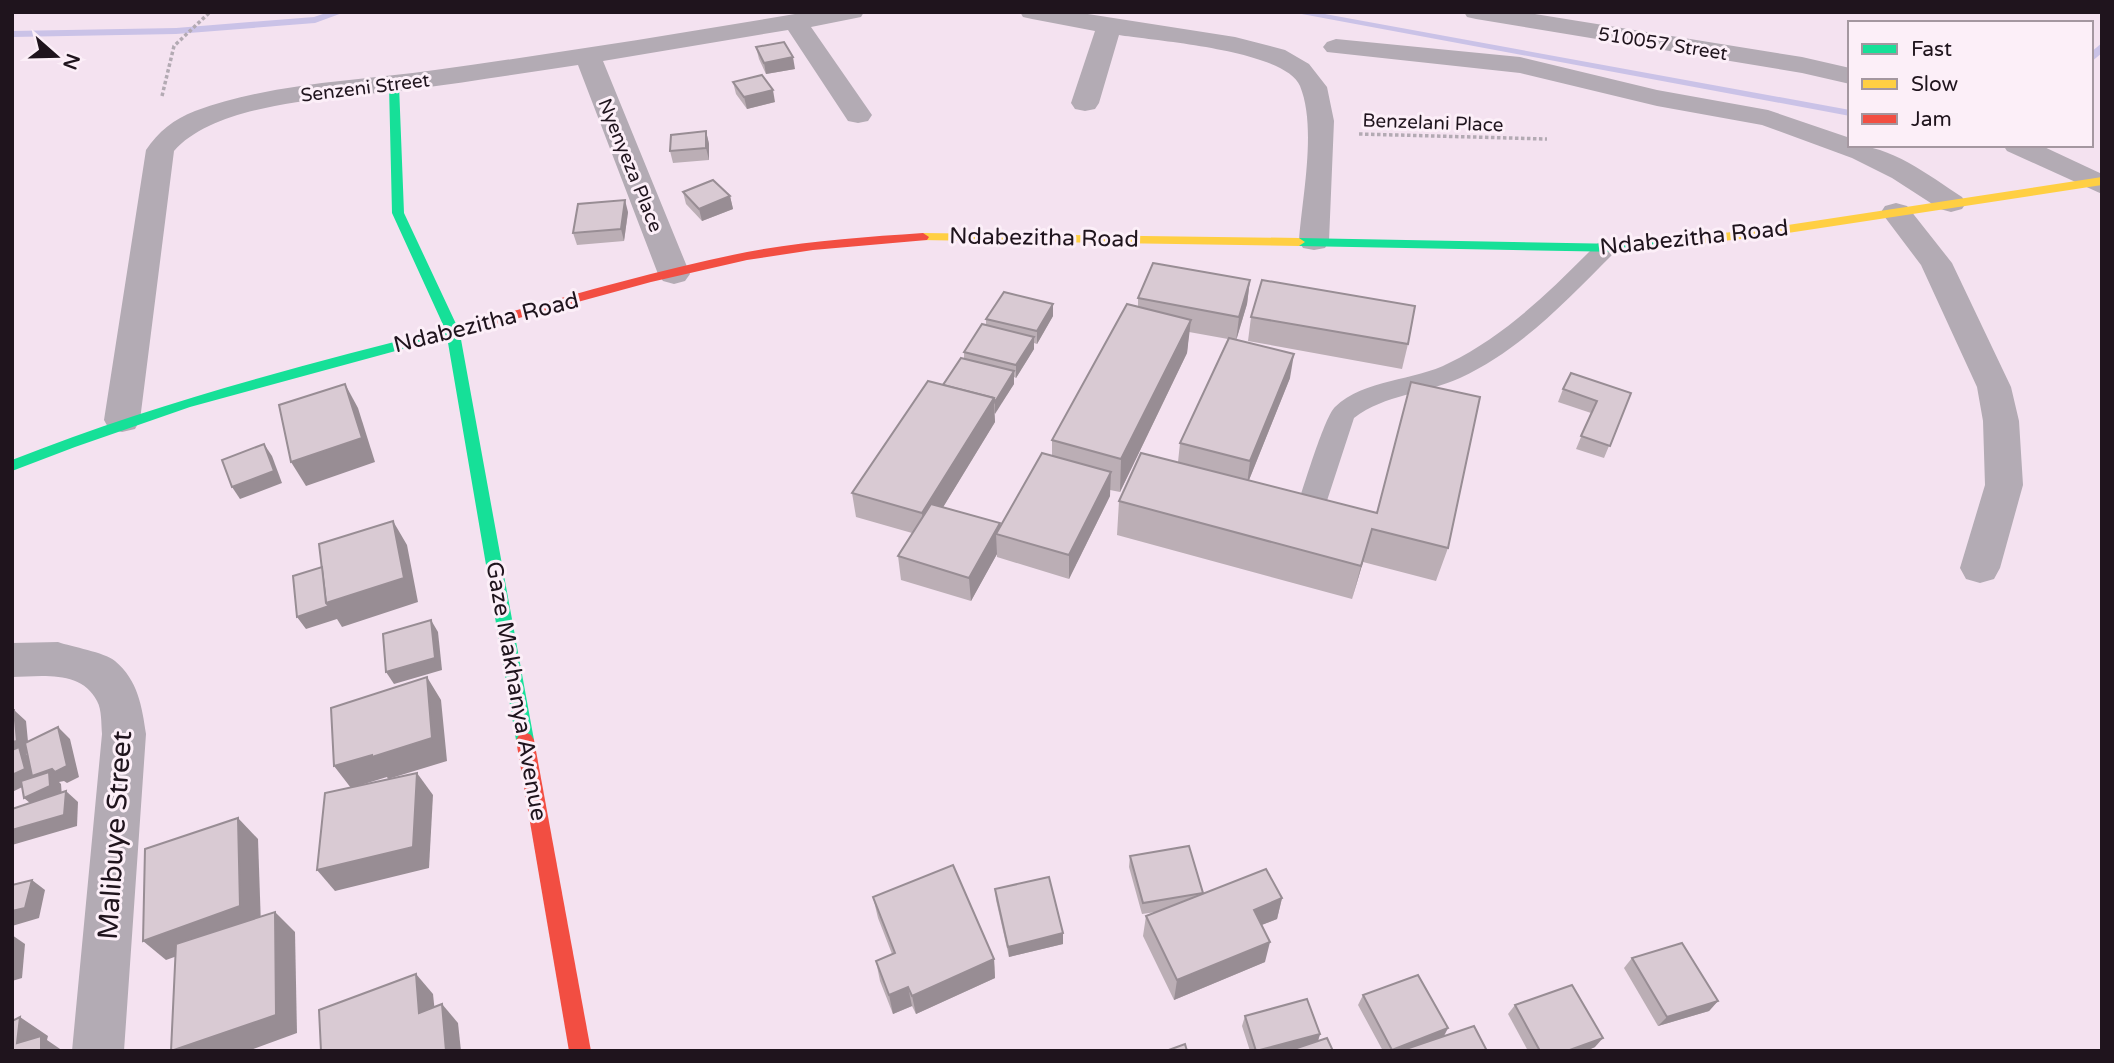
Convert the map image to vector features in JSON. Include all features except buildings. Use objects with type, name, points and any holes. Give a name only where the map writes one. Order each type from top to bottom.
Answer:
[{"type":"street","name":"Senzeni Street","points":[[122,420],[160,150],[168,138],[183,127],[213,114],[266,101],[588,56],[852,12]]},
{"type":"street","points":[[1032,12],[1229,44],[1287,61],[1303,72],[1313,84],[1318,101],[1320,132],[1314,241]]},
{"type":"street","name":"510057 Street","points":[[1476,12],[1613,23],[1848,76]]},
{"type":"street","points":[[795,22],[858,115]]},
{"type":"street","points":[[1085,103],[1109,26]]},
{"type":"street","points":[[1336,47],[1520,65],[1657,98],[1768,118],[1848,147]]},
{"type":"street","name":"Nyenyeza Place","points":[[588,56],[674,274]]},
{"type":"street","name":"Gaze Makhanya Avenue","points":[[394,85],[398,213],[453,331],[580,1051]]},
{"type":"street","points":[[1848,147],[1902,172],[1951,204]]},
{"type":"street","points":[[2021,147],[2099,182]]},
{"type":"street","name":"Ndabezitha Road","points":[[12,467],[122,420],[255,381],[749,256],[833,243],[944,235],[1606,248],[1660,246],[2099,182]]},
{"type":"street","points":[[1896,212],[1936,263],[1994,387],[2001,421],[2004,485],[1980,568]]},
{"type":"street","name":"Malibuye Street","points":[[12,660],[58,659],[99,672],[119,697],[124,734],[98,1051]]},
{"type":"lane","points":[[1308,516],[1343,414],[1354,404],[1366,397],[1438,378],[1474,361],[1518,332],[1606,248]]},
{"type":"path","points":[[183,127],[155,125],[174,46],[210,12]]},
{"type":"path","name":"Benzelani Place","points":[[1320,132],[1547,139]]},
{"type":"waterway","points":[[12,34],[176,31],[315,20],[340,12]]},
{"type":"waterway","points":[[1296,12],[1848,113]]},
{"type":"waterway","points":[[2093,57],[2102,46]]},
{"type":"traffic: fast","points":[[394,85],[398,213],[453,331],[525,740]]},
{"type":"traffic: fast","points":[[1299,242],[1623,248],[1696,240]]},
{"type":"traffic: fast","points":[[12,466],[69,443],[185,403],[482,324]]},
{"type":"traffic: slow","points":[[1696,240],[1768,232],[2102,181]]},
{"type":"traffic: slow","points":[[923,237],[1299,242]]},
{"type":"traffic: jam","points":[[482,324],[747,256],[813,246],[923,237]]},
{"type":"traffic: jam","points":[[525,740],[580,1051]]}]
